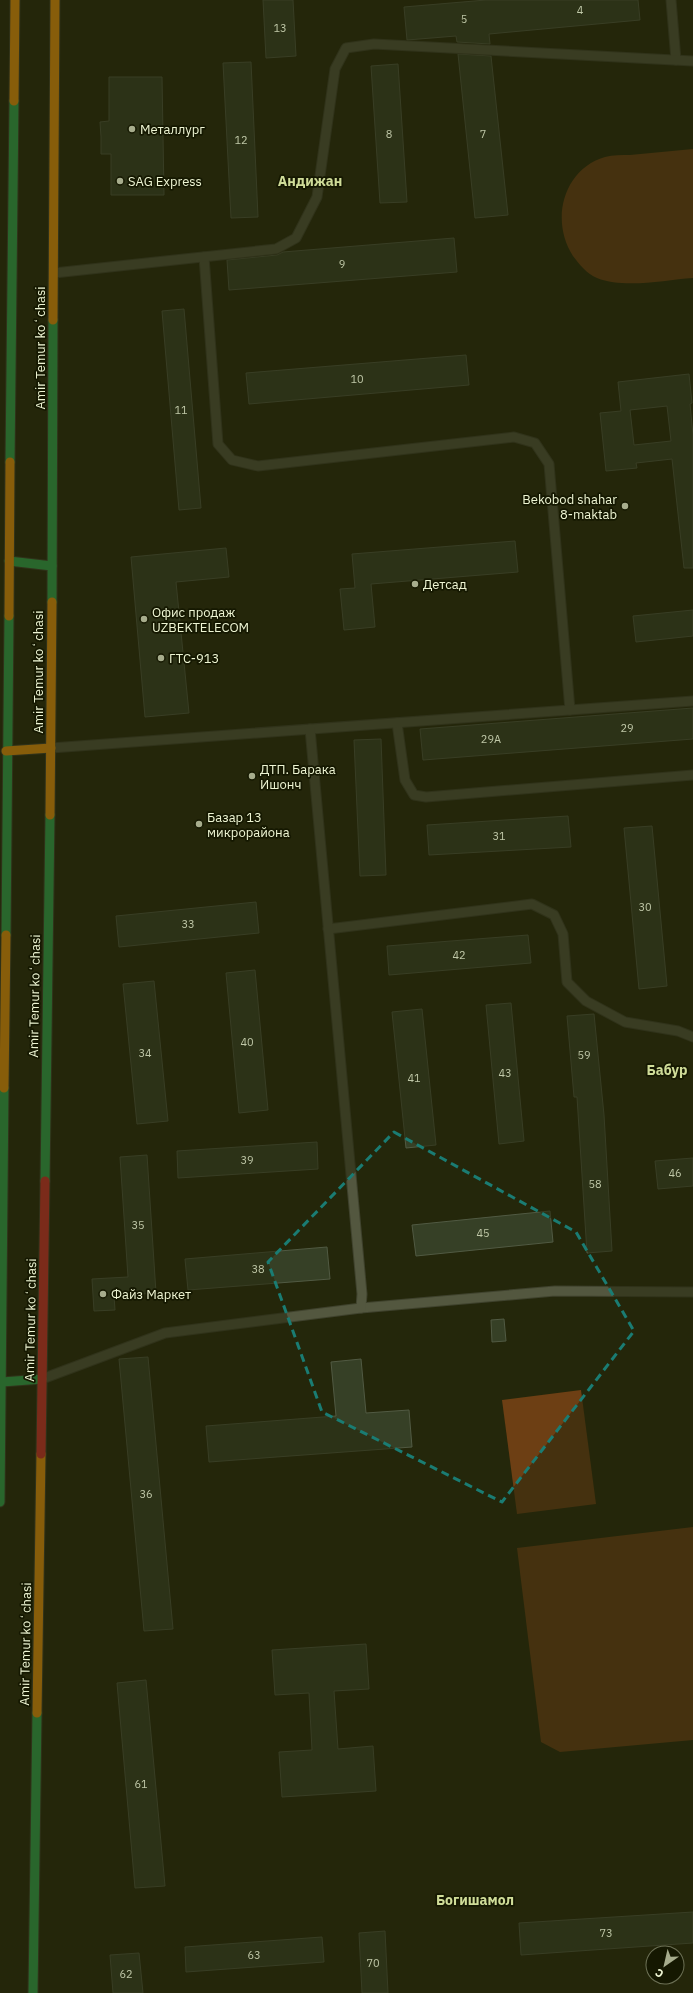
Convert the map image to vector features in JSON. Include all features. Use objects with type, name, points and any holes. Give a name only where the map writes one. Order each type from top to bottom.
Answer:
[{"type":"street","points":[[0,1502],[2,1110],[15,0]]},
{"type":"street","name":"Amir Temur koʻchasi","points":[[33,1993],[51,748],[55,0]]},
{"type":"street","points":[[9,560],[52,566]]},
{"type":"street","points":[[6,751],[51,748]]},
{"type":"street","points":[[1,1382],[42,1379]]},
{"type":"lane","points":[[671,0],[676,60]]},
{"type":"lane","points":[[54,273],[276,249],[296,238],[317,197],[335,69],[346,48],[374,44],[693,61]]},
{"type":"lane","points":[[204,257],[218,444],[232,460],[258,466],[514,437],[535,443],[549,464],[570,710]]},
{"type":"lane","points":[[51,748],[693,701]]},
{"type":"lane","points":[[397,723],[405,780],[414,795],[426,797],[693,775]]},
{"type":"lane","points":[[310,729],[362,1294],[361,1308]]},
{"type":"lane","points":[[328,929],[532,904],[554,915],[563,934],[567,982],[586,1001],[625,1022],[678,1031],[693,1037]]},
{"type":"lane","points":[[42,1379],[165,1333],[361,1308],[555,1291],[693,1292]]},
{"type":"highlighted area","points":[[394,1132],[576,1232],[634,1331],[502,1502],[322,1412],[268,1262]]},
{"type":"shaded area","points":[[693,149],[693,278],[645,283],[620,283],[593,276],[573,256],[566,242],[562,227],[562,212],[570,184],[579,173],[591,163],[608,156]]},
{"type":"shaded area","points":[[581,1390],[596,1504],[517,1514],[502,1400]]},
{"type":"shaded area","points":[[693,1527],[693,1740],[560,1752],[541,1742],[517,1548]]},
{"type":"building","points":[[263,0],[293,0],[296,56],[266,58]]},
{"type":"building","points":[[486,0],[638,0],[640,20],[489,34],[490,44],[457,42],[456,36],[407,40],[404,7]]},
{"type":"building","points":[[458,54],[491,56],[508,215],[475,218]]},
{"type":"building","points":[[251,62],[258,217],[231,218],[223,63]]},
{"type":"building","points":[[398,64],[407,202],[380,203],[371,66]]},
{"type":"building","name":"Металлург","points":[[109,77],[162,77],[164,195],[111,195],[111,154],[101,154],[100,122],[109,121]]},
{"type":"building","points":[[454,238],[457,272],[229,290],[227,260],[277,255],[283,252]]},
{"type":"building","points":[[184,309],[201,508],[179,510],[162,311]]},
{"type":"building","points":[[466,355],[469,385],[249,404],[246,373]]},
{"type":"building","points":[[689,374],[693,435],[693,568],[684,568],[672,459],[636,463],[637,468],[606,471],[600,413],[621,411],[618,382]],"holes":[[[667,406],[671,441],[634,445],[630,410]]]},
{"type":"building","points":[[515,541],[518,572],[371,584],[375,627],[344,630],[340,589],[355,588],[352,554]]},
{"type":"building","name":"ГТС-913","points":[[226,548],[229,577],[176,582],[189,713],[145,717],[131,557]]},
{"type":"building","points":[[693,610],[693,636],[636,642],[633,616]]},
{"type":"building","points":[[693,708],[693,739],[423,760],[420,729]]},
{"type":"building","points":[[381,739],[386,875],[360,876],[354,740]]},
{"type":"building","points":[[568,816],[571,847],[429,855],[427,825]]},
{"type":"building","points":[[652,826],[667,986],[639,989],[624,828]]},
{"type":"building","points":[[256,902],[259,933],[119,947],[116,916]]},
{"type":"building","points":[[528,935],[531,963],[389,975],[387,946]]},
{"type":"building","points":[[255,970],[268,1110],[239,1113],[226,973]]},
{"type":"building","points":[[154,981],[168,1121],[137,1124],[123,984]]},
{"type":"building","points":[[511,1003],[524,1141],[499,1144],[486,1005]]},
{"type":"building","points":[[422,1009],[436,1145],[406,1148],[392,1012]]},
{"type":"building","points":[[594,1014],[604,1115],[612,1251],[587,1253],[577,1097],[574,1097],[567,1016]]},
{"type":"building","points":[[317,1142],[318,1169],[178,1178],[177,1151]]},
{"type":"building","points":[[147,1155],[156,1293],[114,1296],[115,1310],[94,1311],[92,1279],[128,1277],[120,1157]]},
{"type":"building","points":[[693,1158],[693,1186],[658,1189],[655,1161]]},
{"type":"building","points":[[550,1211],[553,1242],[416,1256],[412,1225]]},
{"type":"building","points":[[327,1247],[330,1279],[188,1290],[185,1259]]},
{"type":"building","points":[[504,1319],[506,1341],[492,1342],[491,1320]]},
{"type":"building","points":[[148,1357],[173,1629],[144,1631],[119,1359]]},
{"type":"building","points":[[361,1359],[366,1413],[409,1410],[412,1447],[209,1462],[206,1426],[336,1416],[331,1362]]},
{"type":"building","points":[[366,1644],[369,1689],[334,1691],[338,1749],[373,1746],[376,1791],[282,1797],[279,1752],[312,1750],[309,1693],[275,1695],[272,1650]]},
{"type":"building","points":[[146,1680],[165,1886],[135,1888],[117,1683]]},
{"type":"building","points":[[693,1912],[693,1943],[645,1945],[645,1946],[521,1955],[519,1923]]},
{"type":"building","points":[[385,1931],[388,1993],[362,1993],[359,1933]]},
{"type":"building","points":[[322,1937],[324,1962],[186,1972],[185,1947]]},
{"type":"building","points":[[139,1953],[143,1993],[113,1993],[110,1955]]},
{"type":"traffic: fast","points":[[10,462],[14,101]]},
{"type":"traffic: fast","points":[[52,602],[53,320]]},
{"type":"traffic: fast","points":[[9,561],[52,566]]},
{"type":"traffic: fast","points":[[6,935],[9,616]]},
{"type":"traffic: fast","points":[[45,1181],[50,815]]},
{"type":"traffic: fast","points":[[0,1502],[4,1088]]},
{"type":"traffic: fast","points":[[2,1382],[42,1379]]},
{"type":"traffic: fast","points":[[33,1993],[37,1713]]},
{"type":"traffic: slow","points":[[14,101],[15,0]]},
{"type":"traffic: slow","points":[[53,320],[55,0]]},
{"type":"traffic: slow","points":[[9,616],[10,462]]},
{"type":"traffic: slow","points":[[50,815],[52,602]]},
{"type":"traffic: slow","points":[[6,751],[51,748]]},
{"type":"traffic: slow","points":[[4,1088],[6,935]]},
{"type":"traffic: slow","points":[[37,1713],[41,1454]]},
{"type":"traffic: jam","points":[[41,1454],[45,1181]]},
{"type":"place","name":"Металлург","points":[[132,129]]},
{"type":"place","name":"SAG Express","points":[[120,181]]},
{"type":"place","name":"Bekobod shahar 8-maktab","points":[[625,506]]},
{"type":"place","name":"Детсад","points":[[415,584]]},
{"type":"place","name":"Офис продаж UZBEKTELECOM","points":[[144,619]]},
{"type":"place","name":"ГТС-913","points":[[161,658]]},
{"type":"place","name":"ДТП. Барака Ишонч","points":[[252,776]]},
{"type":"place","name":"Базар 13 микрорайона","points":[[199,824]]},
{"type":"place","name":"Файз Маркет","points":[[103,1294]]},
{"type":"district","name":"Андижан","points":[[310,181]]},
{"type":"district","name":"Бабур","points":[[667,1070]]},
{"type":"district","name":"Богишамол","points":[[475,1900]]}]
